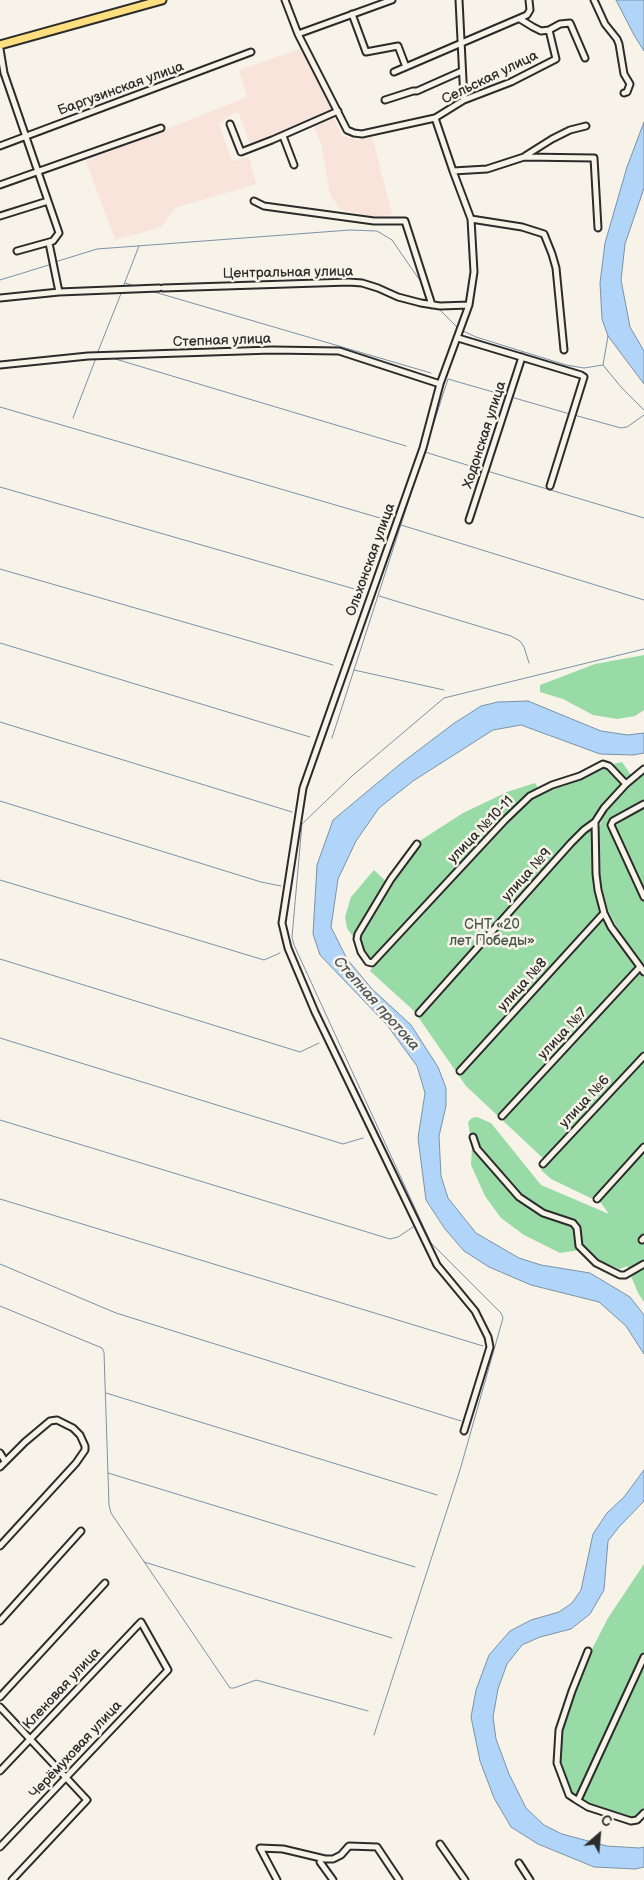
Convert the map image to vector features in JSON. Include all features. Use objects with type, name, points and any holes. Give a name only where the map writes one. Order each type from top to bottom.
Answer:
[{"type":"main road","points":[[0,47],[162,0]]},
{"type":"street","points":[[230,124],[241,152],[338,111],[298,34],[285,0]]},
{"type":"street","points":[[298,34],[392,0]]},
{"type":"street","points":[[459,0],[464,100]]},
{"type":"street","points":[[394,72],[528,16],[529,0]]},
{"type":"street","points":[[594,0],[605,24],[620,44],[624,74],[630,84],[627,92],[624,93]]},
{"type":"street","points":[[352,14],[366,52],[398,46],[406,67]]},
{"type":"street","points":[[520,19],[532,28],[541,31],[549,30],[560,24],[570,23],[585,58]]},
{"type":"street","name":"Сельская улица","points":[[338,111],[347,130],[362,134],[435,118],[464,100],[511,82],[556,59],[549,30]]},
{"type":"street","points":[[0,47],[2,73],[59,233],[56,239],[49,243],[17,251]]},
{"type":"street","name":"Баргузинская улица","points":[[0,146],[251,52]]},
{"type":"street","points":[[385,100],[413,91],[418,92],[462,72]]},
{"type":"street","name":"Ольхонская улица","points":[[435,118],[471,219],[474,272],[469,305],[440,384],[423,448],[303,788],[282,923],[284,936],[315,1012],[437,1265],[475,1311],[488,1337],[490,1347],[464,1431]]},
{"type":"street","points":[[453,172],[487,169],[524,156],[552,138],[570,130],[586,126]]},
{"type":"street","points":[[0,185],[161,128]]},
{"type":"street","points":[[282,136],[294,165]]},
{"type":"street","points":[[524,156],[594,158],[598,228]]},
{"type":"street","points":[[0,216],[48,201]]},
{"type":"street","points":[[254,201],[264,206],[374,221],[405,221],[432,305]]},
{"type":"street","points":[[471,219],[522,227],[544,234],[556,268],[564,350]]},
{"type":"street","points":[[49,243],[59,292]]},
{"type":"street","name":"Центральная улица","points":[[0,298],[59,292],[327,282],[362,283],[398,297],[432,305],[469,305]]},
{"type":"street","points":[[458,338],[581,375],[584,379],[550,486]]},
{"type":"street","name":"Степная улица","points":[[0,365],[88,356],[272,350],[339,351],[440,384]]},
{"type":"street","name":"Ходонская улица","points":[[469,520],[522,357]]},
{"type":"street","name":"улица №10-11","points":[[416,844],[391,880],[358,934],[357,939],[363,957],[368,962],[372,963],[505,820],[530,796],[552,785],[580,776],[603,764],[609,766],[626,784]]},
{"type":"street","name":"улица №9","points":[[420,1014],[571,843],[595,822],[604,808],[626,784],[644,769]]},
{"type":"street","points":[[644,804],[613,821],[611,825],[644,897]]},
{"type":"street","points":[[595,822],[596,874],[604,913],[611,927],[644,972]]},
{"type":"street","name":"улица №8","points":[[460,1071],[604,913]]},
{"type":"street","name":"улица №7","points":[[502,1116],[640,966]]},
{"type":"street","name":"улица №6","points":[[543,1164],[644,1056]]},
{"type":"street","points":[[473,1137],[477,1149],[519,1198],[543,1213],[573,1223],[577,1228],[579,1246],[596,1263],[620,1275],[625,1275],[644,1264]]},
{"type":"street","points":[[597,1199],[644,1147]]},
{"type":"street","points":[[0,1467],[50,1421],[57,1420],[64,1423],[80,1435],[86,1446],[76,1463],[0,1546]]},
{"type":"street","points":[[0,1454],[5,1461]]},
{"type":"street","points":[[0,1621],[81,1531]]},
{"type":"street","points":[[0,1697],[105,1583]]},
{"type":"street","name":"Кленовая улица","points":[[0,1771],[141,1622],[168,1670]]},
{"type":"street","points":[[588,1651],[559,1730],[557,1763],[569,1795],[588,1807],[631,1821],[637,1820],[644,1813]]},
{"type":"street","points":[[578,1800],[644,1657]]},
{"type":"street","name":"Черёмуховая улица","points":[[0,1847],[168,1670]]},
{"type":"street","points":[[0,1707],[87,1800],[12,1880]]},
{"type":"street","points":[[440,1844],[465,1880]]},
{"type":"street","points":[[277,1880],[260,1848],[283,1849],[325,1859],[333,1859],[341,1855],[349,1846],[377,1847],[400,1880]]},
{"type":"street","points":[[320,1862],[333,1880]]},
{"type":"street","points":[[519,1863],[530,1880]]},
{"type":"shaded area","points":[[302,48],[331,109],[250,145],[239,113],[234,113],[219,124],[232,161],[249,157],[256,184],[175,208],[162,227],[115,240],[86,161],[247,97],[239,70]]},
{"type":"shaded area","points":[[334,118],[342,136],[359,140],[372,136],[392,214],[373,217],[340,209],[330,194],[321,143],[314,127]]},
{"type":"green space","points":[[644,655],[644,710],[635,716],[617,719],[593,715],[563,699],[540,692],[540,685],[595,664]]},
{"type":"green space","name":"СНТ «20 лет Победы»","points":[[622,762],[631,775],[587,824],[593,832],[594,875],[602,920],[644,977],[644,1302],[638,1293],[627,1266],[620,1269],[598,1260],[587,1249],[560,1253],[524,1235],[501,1218],[485,1196],[471,1165],[472,1147],[468,1122],[472,1118],[477,1117],[491,1123],[541,1185],[609,1214],[601,1203],[551,1179],[541,1170],[547,1162],[466,1086],[414,1011],[370,971],[374,965],[369,961],[347,928],[345,917],[351,897],[374,870],[390,885],[421,845],[418,842],[463,813],[507,792],[535,783],[540,792],[583,779],[604,766]]},
{"type":"green space","points":[[644,773],[644,966],[624,940],[608,910],[598,873],[599,828],[606,810]]},
{"type":"green space","points":[[644,1564],[644,1807],[639,1816],[633,1820],[589,1805],[570,1794],[559,1763],[562,1731],[591,1651],[608,1618]]},
{"type":"water","points":[[616,0],[644,0],[644,51],[634,35]]},
{"type":"water","points":[[644,122],[644,188],[625,244],[621,280],[630,327],[644,351],[644,384],[608,336],[602,319],[600,283],[605,243],[627,167]]},
{"type":"water","name":"Степная протока","points":[[528,701],[601,731],[628,735],[644,733],[644,753],[633,755],[600,754],[521,725],[493,730],[413,781],[379,808],[356,841],[338,879],[331,927],[347,959],[372,989],[411,1025],[438,1067],[446,1088],[446,1106],[439,1136],[441,1176],[448,1198],[476,1233],[519,1258],[541,1265],[590,1273],[630,1297],[644,1315],[644,1354],[626,1326],[599,1302],[531,1285],[489,1267],[464,1251],[445,1229],[426,1200],[418,1138],[425,1093],[417,1066],[387,1025],[320,955],[313,934],[317,865],[333,820],[399,765],[453,724],[481,706],[498,702]]},
{"type":"water","points":[[644,1470],[644,1501],[608,1541],[604,1590],[590,1614],[571,1629],[540,1637],[522,1645],[507,1664],[498,1689],[493,1717],[496,1739],[509,1774],[526,1808],[544,1825],[562,1834],[607,1846],[644,1847],[644,1867],[635,1869],[594,1867],[538,1844],[511,1827],[494,1798],[480,1761],[471,1717],[476,1690],[489,1655],[510,1631],[531,1620],[559,1612],[572,1603],[581,1590],[593,1534],[607,1513],[624,1497]]},
{"type":"waterway","points":[[55,262],[97,249],[350,230],[377,231],[392,240],[423,285]]},
{"type":"waterway","points":[[123,287],[139,246]]},
{"type":"waterway","points":[[0,280],[52,264]]},
{"type":"waterway","points":[[125,283],[138,287]]},
{"type":"waterway","points":[[97,354],[122,291]]},
{"type":"waterway","points":[[151,291],[431,373]]},
{"type":"waterway","points":[[439,309],[459,329]]},
{"type":"waterway","points":[[463,331],[476,337],[566,365],[584,368],[603,365]]},
{"type":"waterway","points":[[608,336],[603,365],[621,387],[644,410]]},
{"type":"waterway","points":[[73,418],[96,358]]},
{"type":"waterway","points":[[112,358],[406,446]]},
{"type":"waterway","points":[[332,738],[448,379],[507,396]]},
{"type":"waterway","points":[[511,397],[570,414]]},
{"type":"waterway","points":[[0,407],[380,518]]},
{"type":"waterway","points":[[574,415],[621,428],[627,427],[644,415]]},
{"type":"waterway","points":[[425,452],[483,470]]},
{"type":"waterway","points":[[487,471],[644,518]]},
{"type":"waterway","points":[[0,487],[358,590]]},
{"type":"waterway","points":[[401,525],[644,600]]},
{"type":"waterway","points":[[0,569],[333,665]]},
{"type":"waterway","points":[[379,596],[511,636],[520,641],[529,663]]},
{"type":"waterway","points":[[0,643],[310,737]]},
{"type":"waterway","points":[[374,1735],[460,1470],[503,1318],[501,1313],[431,1243],[294,945],[292,937],[302,824],[352,776],[444,698],[644,649]]},
{"type":"waterway","points":[[354,670],[444,690]]},
{"type":"waterway","points":[[0,722],[292,812]]},
{"type":"waterway","points":[[0,801],[261,882],[281,886]]},
{"type":"waterway","points":[[0,880],[264,960],[280,953]]},
{"type":"waterway","points":[[0,959],[300,1052],[319,1043]]},
{"type":"waterway","points":[[0,1038],[343,1144],[363,1138]]},
{"type":"waterway","points":[[0,1120],[390,1239],[398,1237],[416,1225]]},
{"type":"waterway","points":[[0,1199],[483,1346]]},
{"type":"waterway","points":[[0,1264],[116,1313],[461,1421]]},
{"type":"waterway","points":[[0,1306],[102,1348],[104,1352],[109,1505],[111,1513],[230,1688],[256,1680],[368,1711]]},
{"type":"waterway","points":[[106,1393],[437,1495]]},
{"type":"waterway","points":[[108,1473],[415,1567]]},
{"type":"waterway","points":[[144,1562],[392,1638]]}]
